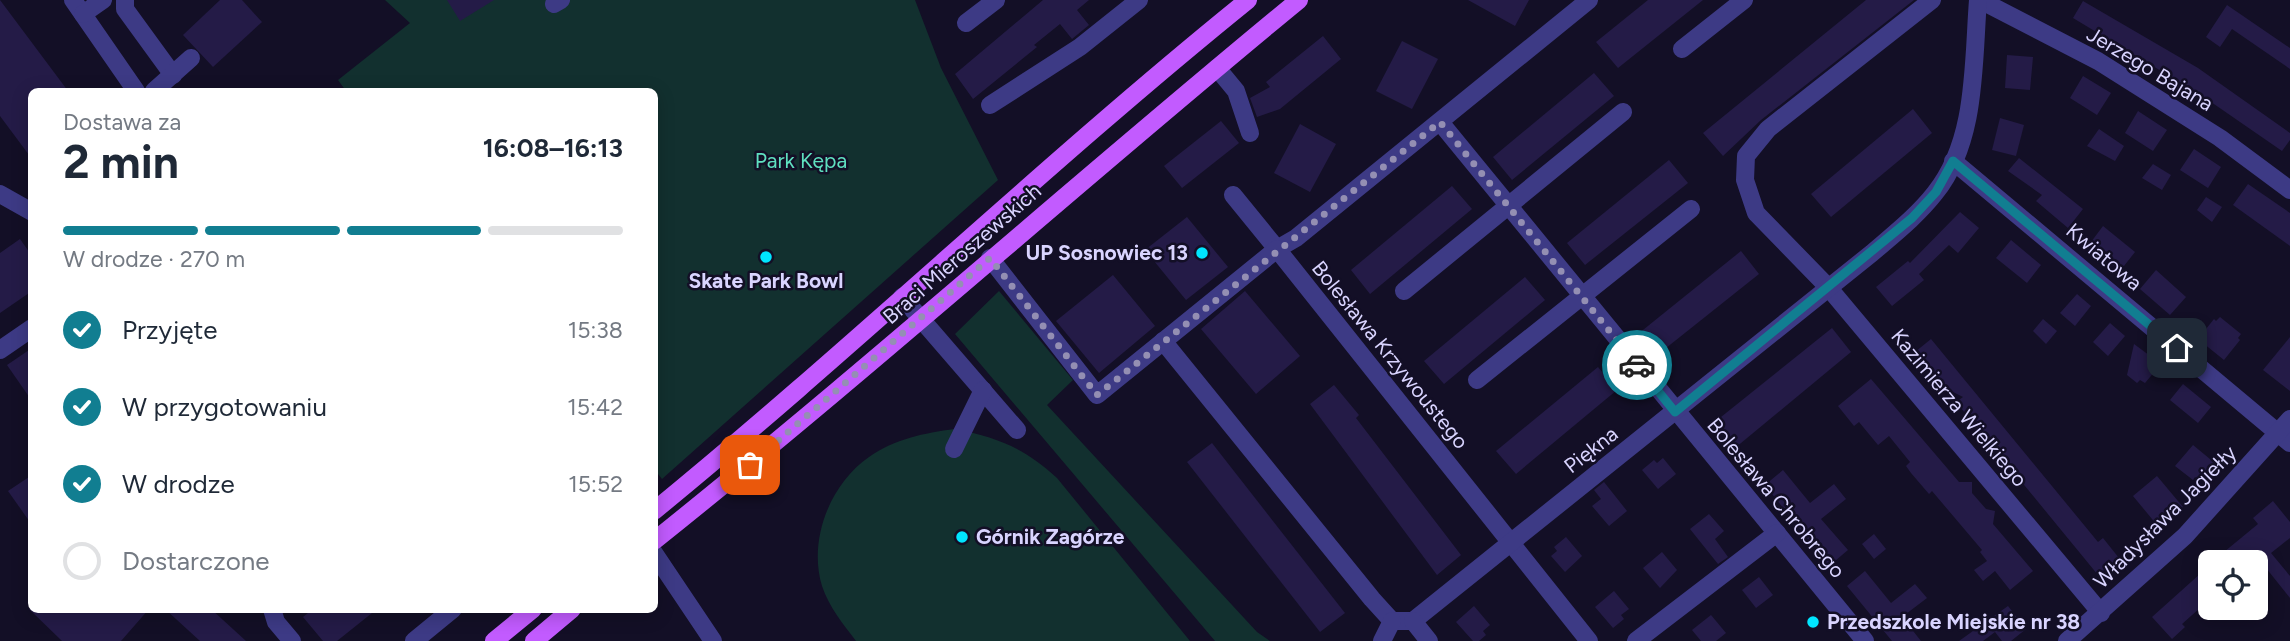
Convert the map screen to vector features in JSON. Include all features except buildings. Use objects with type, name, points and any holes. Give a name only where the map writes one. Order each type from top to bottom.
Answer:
[{"type":"main road","name":"Braci Mieroszewskich","points":[[658,507],[759,427],[1122,104],[1248,0]]},
{"type":"main road","name":"Braci Mieroszewskich","points":[[658,538],[769,449],[1292,2]]},
{"type":"main road","points":[[494,641],[529,613]]},
{"type":"main road","points":[[534,641],[567,613]]},
{"type":"street","points":[[103,0],[78,7],[134,88]]},
{"type":"street","points":[[125,0],[125,9],[173,75]]},
{"type":"street","points":[[966,23],[996,0]]},
{"type":"street","points":[[990,105],[1080,47],[1139,0]]},
{"type":"street","points":[[990,258],[1097,395],[1277,249],[1296,238],[1589,0]]},
{"type":"street","points":[[1682,49],[1744,0]]},
{"type":"street","name":"Kazimierza Wielkiego","points":[[1931,0],[1768,129],[1746,156],[1745,180],[1756,213],[1828,288],[2101,613]]},
{"type":"street","name":"Piękna","points":[[1413,621],[1828,288],[1912,218],[1936,192],[1953,161],[1965,128],[1972,87],[1979,0]]},
{"type":"street","name":"Jerzego Bajana","points":[[1979,0],[2098,61],[2220,138],[2290,190]]},
{"type":"street","points":[[158,88],[191,58]]},
{"type":"street","points":[[1217,68],[1236,91],[1250,133]]},
{"type":"street","points":[[1404,290],[1623,112]]},
{"type":"street","name":"Bolesława Chrobrego","points":[[1440,122],[1865,641]]},
{"type":"street","name":"Kwiatowa","points":[[1953,161],[2286,432]]},
{"type":"street","points":[[0,194],[28,210]]},
{"type":"street","name":"Bolesława Krzywoustego","points":[[1233,195],[1589,641]]},
{"type":"street","points":[[1477,380],[1691,209]]},
{"type":"street","points":[[902,297],[1017,429]]},
{"type":"street","points":[[0,350],[28,331]]},
{"type":"street","points":[[1163,341],[1392,621]]},
{"type":"street","points":[[954,449],[983,390]]},
{"type":"street","name":"Władysława Jagiełły","points":[[2067,641],[2185,536],[2286,432]]},
{"type":"street","points":[[1636,641],[1777,533]]},
{"type":"street","points":[[658,559],[713,641]]},
{"type":"street","points":[[273,613],[276,622],[292,641]]},
{"type":"street","points":[[414,641],[448,613]]},
{"type":"street","points":[[537,613],[549,629]]},
{"type":"street","points":[[1392,621],[1413,621],[1429,641]]},
{"type":"street","points":[[1382,641],[1392,621]]},
{"type":"green space","name":"Park Kępa","points":[[385,0],[915,0],[941,68],[998,180],[662,479],[658,474],[658,88],[344,88],[338,80],[410,23]]},
{"type":"green space","points":[[999,291],[1073,380],[1047,405],[1257,632],[1270,641],[1215,641],[955,334]]},
{"type":"green space","name":"Górnik Zagórze","points":[[955,429],[985,436],[1010,446],[1033,459],[1057,478],[1190,641],[856,641],[828,601],[818,568],[820,532],[833,498],[855,468],[879,451],[910,438]]},
{"type":"way so far","points":[[750,465],[990,258],[1097,395],[1265,258],[1296,238],[1440,122],[1637,365]]},
{"type":"place","name":"UP Sosnowiec 13","points":[[1202,253]]},
{"type":"place","name":"Skate Park Bowl","points":[[766,257]]},
{"type":"place","name":"Górnik Zagórze","points":[[962,537]]},
{"type":"place","name":"Przedszkole Miejskie nr 38","points":[[1813,622]]},
{"type":"route","points":[[1637,365],[1675,412],[1912,218],[1936,192],[1953,161],[2177,348]]}]
